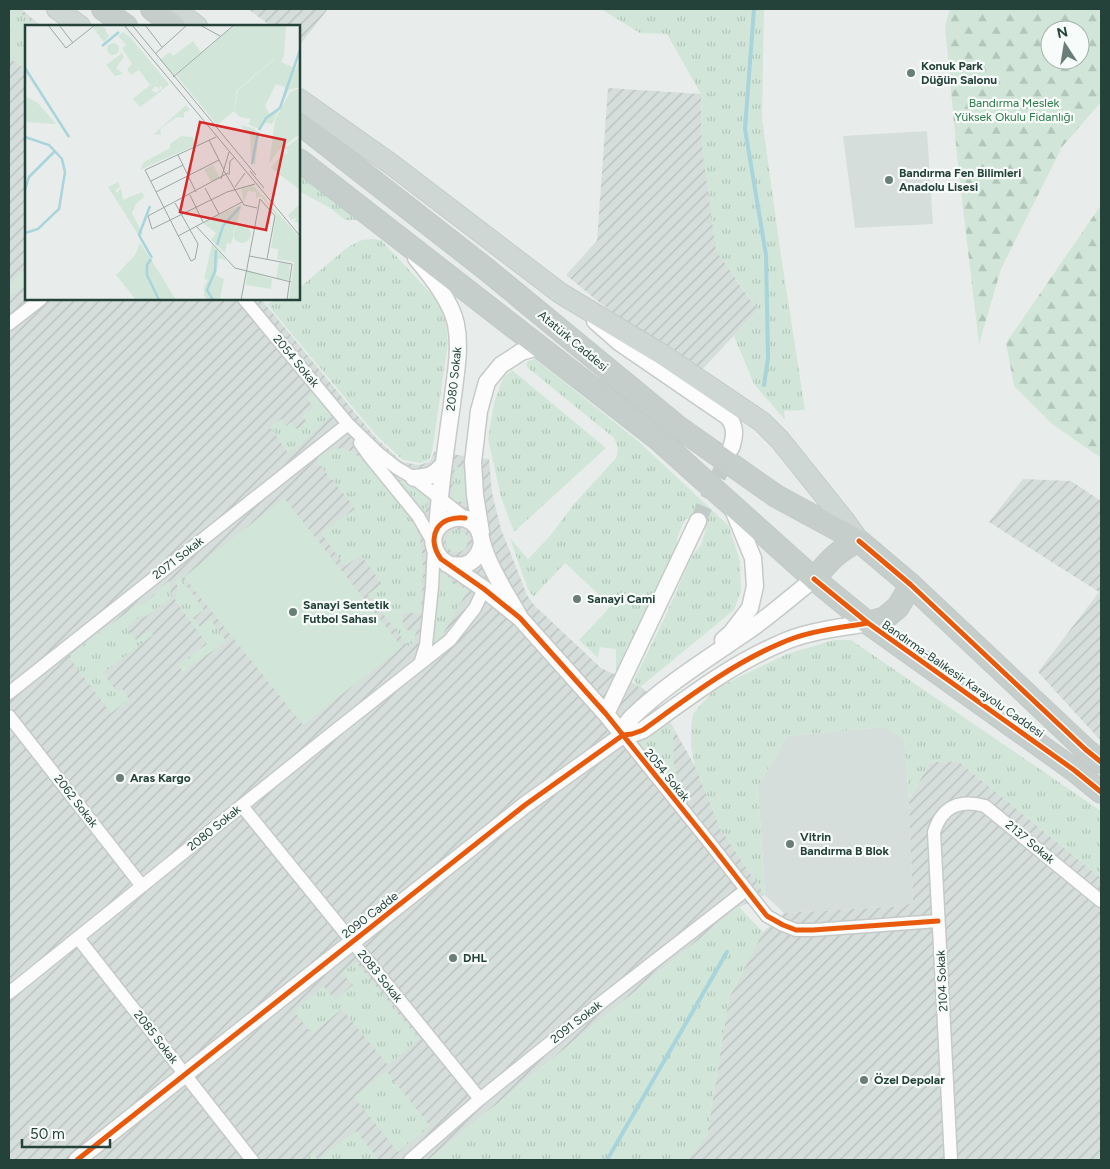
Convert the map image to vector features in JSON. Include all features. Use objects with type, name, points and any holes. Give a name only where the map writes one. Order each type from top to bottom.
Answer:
[{"type":"highway","points":[[103,9],[125,25]]},
{"type":"highway","points":[[152,9],[173,25]]},
{"type":"highway","name":"Atatürk Caddesi","points":[[300,124],[486,269],[678,427],[776,496],[860,541]]},
{"type":"highway","name":"Atatürk Caddesi","points":[[300,161],[658,438],[814,579]]},
{"type":"highway","points":[[814,579],[837,554],[848,546],[860,541]]},
{"type":"highway","name":"Bandırma-Balıkesir Karayolu Caddesi","points":[[860,541],[912,585],[1101,762]]},
{"type":"highway","name":"Bandırma-Balıkesir Karayolu Caddesi","points":[[814,579],[868,624],[1074,770],[1101,792]]},
{"type":"highway","points":[[868,624],[885,618],[898,607],[912,585]]},
{"type":"main road","points":[[57,9],[79,25]]},
{"type":"main road","points":[[174,9],[196,25]]},
{"type":"main road","points":[[300,100],[391,164],[560,293],[663,355],[762,422],[780,440],[860,541]]},
{"type":"street","name":"2080 Sokak","points":[[404,243],[429,273],[445,298],[455,322],[459,348],[439,498],[426,645],[420,664]]},
{"type":"street","points":[[560,293],[620,343],[728,417],[733,424],[734,432],[731,448]]},
{"type":"street","points":[[9,324],[40,300]]},
{"type":"street","name":"2054 Sokak","points":[[245,300],[348,424],[370,457],[418,516],[435,539],[436,553],[441,559],[484,589],[520,618],[606,714],[767,916],[782,925],[796,930],[938,921]]},
{"type":"street","points":[[447,564],[463,566],[471,563],[481,551],[482,539],[475,495],[473,462],[479,411],[487,382],[501,366],[512,358],[521,352],[538,346]]},
{"type":"street","name":"2054 Sokak","points":[[348,424],[379,454],[414,478],[478,528],[492,567],[520,618]]},
{"type":"street","name":"2071 Sokak","points":[[9,693],[348,424]]},
{"type":"street","points":[[414,478],[427,477],[437,472],[444,464]]},
{"type":"street","points":[[695,666],[731,633],[750,608],[755,586],[753,558],[731,505]]},
{"type":"street","points":[[435,539],[442,523],[449,519],[465,518]]},
{"type":"street","points":[[606,714],[698,521]]},
{"type":"street","points":[[484,589],[492,567]]},
{"type":"street","points":[[695,666],[747,632],[814,579]]},
{"type":"street","name":"2080 Sokak","points":[[9,993],[450,640],[475,608],[484,589]]},
{"type":"street","name":"2090 Cadde","points":[[77,1160],[525,805],[623,735],[643,730],[736,666],[780,643],[822,630],[868,624]]},
{"type":"street","name":"2090 Cadde","points":[[623,735],[631,718],[695,666]]},
{"type":"street","points":[[669,686],[675,686],[680,689],[684,700]]},
{"type":"street","name":"2062 Sokak","points":[[9,716],[142,886]]},
{"type":"street","name":"2137 Sokak","points":[[951,808],[963,803],[985,806],[1101,901]]},
{"type":"street","name":"2083 Sokak","points":[[242,806],[480,1099]]},
{"type":"street","name":"2104 Sokak","points":[[951,808],[936,823],[934,832],[951,1160]]},
{"type":"street","name":"2091 Sokak","points":[[410,1160],[480,1099],[746,890]]},
{"type":"street","name":"2085 Sokak","points":[[78,938],[252,1160]]},
{"type":"shaded area","points":[[9,9],[21,9],[40,25],[25,25],[25,300],[262,300],[376,438],[402,462],[419,465],[429,462],[434,452],[489,459],[492,493],[501,529],[527,595],[534,605],[601,668],[643,688],[670,722],[695,766],[721,830],[765,895],[739,907],[428,1160],[9,1160]]},
{"type":"shaded area","points":[[248,9],[328,9],[300,45],[300,25],[270,25]]},
{"type":"shaded area","points":[[608,88],[701,94],[702,149],[736,280],[758,310],[698,374],[599,302],[566,275],[597,241]]},
{"type":"shaded area","name":"Bandırma Fen Bilimleri Anadolu Lisesi","points":[[927,131],[933,224],[855,228],[843,136]]},
{"type":"shaded area","points":[[1023,479],[1071,481],[1101,501],[1101,741],[1038,672],[1099,592],[989,522]]},
{"type":"shaded area","points":[[884,727],[904,738],[909,800],[913,902],[904,906],[784,913],[765,895],[758,786],[787,736]]},
{"type":"shaded area","points":[[958,761],[1101,878],[1101,1160],[687,1160],[707,1135],[729,998],[763,932],[784,913],[904,906],[913,902],[909,800],[930,762]]},
{"type":"green space","points":[[9,9],[16,9],[35,25],[25,25],[25,69],[9,58]]},
{"type":"green space","points":[[601,9],[764,9],[762,118],[805,410],[784,411],[785,420],[754,384],[734,336],[758,310],[716,251],[702,149],[701,94],[667,34],[640,33]]},
{"type":"green space","name":"Bandırma Meslek Yüksek Okulu Fidanlığı","points":[[950,9],[1101,9],[1101,102],[1062,147],[1001,269],[979,344],[958,166],[945,26]]},
{"type":"green space","points":[[300,172],[361,220],[345,220],[330,208],[300,192]]},
{"type":"green space","points":[[1101,205],[1101,458],[1052,424],[1014,386],[1006,343]]},
{"type":"green space","points":[[362,240],[381,240],[440,303],[446,324],[448,343],[433,446],[430,458],[420,463],[403,460],[376,435],[267,304],[276,300],[300,300],[300,287],[348,247]]},
{"type":"green space","points":[[25,266],[25,286],[9,297],[9,286]]},
{"type":"green space","points":[[535,359],[638,441],[729,526],[740,561],[741,591],[734,610],[639,688],[634,680],[666,615],[691,557],[701,545],[706,522],[693,518],[685,519],[677,538],[677,550],[616,675],[616,649],[600,647],[598,658],[579,640],[611,606],[565,563],[533,597],[527,587],[510,538],[528,559],[549,537],[574,504],[616,458],[618,453],[614,438],[528,368],[526,364],[528,361]]},
{"type":"green space","points":[[512,370],[606,448],[514,532],[501,497],[488,439],[494,403],[503,378]]},
{"type":"green space","points":[[315,392],[331,415],[299,446],[288,453],[270,427],[281,419],[286,426],[291,422],[297,429],[307,422],[302,416],[313,407],[306,397]]},
{"type":"green space","points":[[342,448],[358,456],[367,465],[405,509],[417,530],[423,565],[421,613],[402,613],[403,626],[406,630],[416,631],[414,642],[408,646],[368,594],[382,584],[361,555],[345,566],[321,533],[355,509],[317,462],[319,455]]},
{"type":"green space","points":[[380,458],[405,480],[428,496],[425,516],[409,492]]},
{"type":"green space","points":[[455,467],[465,468],[466,500],[463,502],[454,501],[451,497]]},
{"type":"green space","name":"Sanayi Sentetik Futbol Sahası","points":[[284,498],[402,647],[303,725],[184,577]]},
{"type":"green space","points":[[457,530],[465,533],[468,541],[465,549],[457,552],[449,549],[446,541],[449,533]]},
{"type":"green space","points":[[439,569],[457,585],[468,590],[441,637],[430,645]]},
{"type":"green space","points":[[180,577],[204,610],[193,618],[200,627],[210,619],[226,641],[183,672],[178,665],[207,644],[175,600],[178,590],[176,580]]},
{"type":"green space","points":[[169,581],[172,597],[145,617],[143,615],[127,627],[136,640],[150,630],[153,635],[103,673],[117,692],[122,689],[129,699],[111,713],[68,656],[140,603],[142,605]]},
{"type":"green space","points":[[834,640],[851,640],[1101,811],[1101,878],[958,761],[930,762],[909,800],[904,738],[884,727],[787,736],[758,786],[765,895],[721,830],[695,766],[691,747],[693,714],[714,690],[787,654]]},
{"type":"green space","points":[[667,724],[673,727],[674,764],[684,798],[680,798],[639,747],[647,736]]},
{"type":"green space","points":[[739,907],[763,932],[729,998],[707,1135],[687,1160],[428,1160]]},
{"type":"green space","points":[[356,962],[419,1039],[388,1065],[342,1009],[312,1034],[294,1011],[324,987],[335,1000],[353,985],[342,973]]},
{"type":"green space","points":[[386,1071],[430,1126],[398,1152],[354,1097]]},
{"type":"green space","points":[[356,1131],[379,1160],[318,1160]]},
{"type":"green space","points":[[313,1153],[318,1160],[304,1160]]},
{"type":"waterway","points":[[754,9],[745,129],[766,255],[768,358],[764,385]]},
{"type":"waterway","points":[[607,1160],[727,952]]},
{"type":"tunnel","points":[[698,521],[730,450]]},
{"type":"cycle path","points":[[465,518],[448,520],[437,529],[434,543],[441,559],[484,589],[520,618],[606,714],[767,916],[796,930],[938,921]]},
{"type":"cycle path","points":[[859,541],[911,585],[1101,762]]},
{"type":"cycle path","points":[[814,579],[868,623],[1074,770],[1101,792]]},
{"type":"cycle path","points":[[77,1160],[525,805],[623,735],[643,730],[726,672],[761,652],[811,633],[868,623]]},
{"type":"place","name":"Konuk Park Düğün Salonu","points":[[911,73]]},
{"type":"place","name":"Bandırma Fen Bilimleri Anadolu Lisesi","points":[[889,180]]},
{"type":"place","name":"Sanayi Cami","points":[[577,599]]},
{"type":"place","name":"Sanayi Sentetik Futbol Sahası","points":[[293,612]]},
{"type":"place","name":"Aras Kargo","points":[[120,778]]},
{"type":"place","name":"Vitrin Bandırma B Blok","points":[[790,844]]},
{"type":"place","name":"DHL","points":[[453,958]]},
{"type":"place","name":"Özel Depolar","points":[[864,1080]]}]
